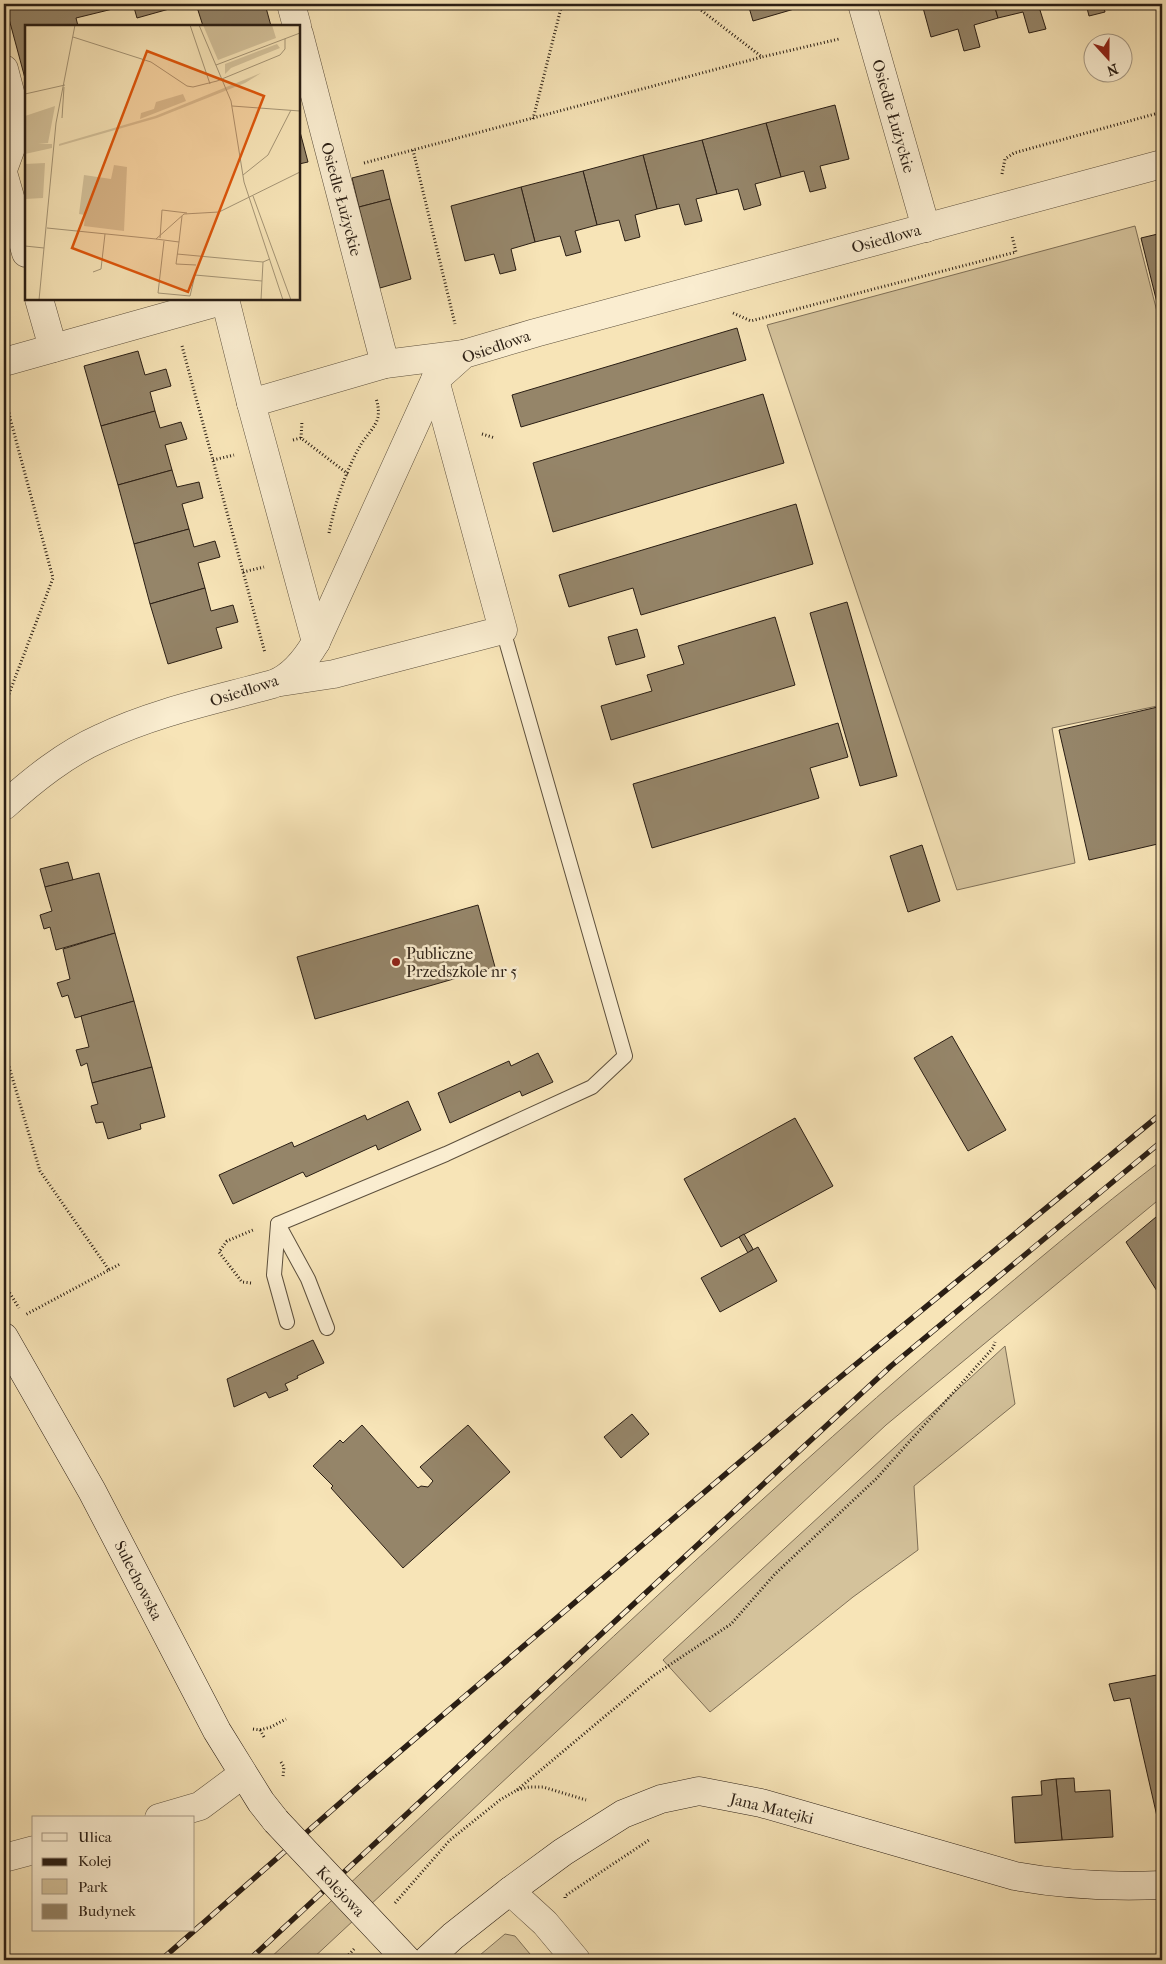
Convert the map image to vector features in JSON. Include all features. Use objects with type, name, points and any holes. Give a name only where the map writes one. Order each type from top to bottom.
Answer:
[{"type":"street","points":[[291,4],[297,25]]},
{"type":"street","name":"Osiedle Łużyckie","points":[[862,4],[926,228]]},
{"type":"street","name":"Osiedle Łużyckie","points":[[300,38],[334,170],[377,367]]},
{"type":"street","points":[[4,69],[19,126],[4,167]]},
{"type":"street","name":"Osiedlowa","points":[[4,806],[51,768],[100,738],[172,712],[277,683],[300,665],[316,642],[435,380],[461,344],[535,333],[1162,164]]},
{"type":"street","points":[[4,176],[25,250]]},
{"type":"street","points":[[39,300],[53,348]]},
{"type":"street","points":[[4,362],[222,300]]},
{"type":"street","points":[[225,300],[251,403],[316,642]]},
{"type":"street","points":[[251,403],[461,344]]},
{"type":"street","points":[[277,683],[334,674],[503,630],[435,380]]},
{"type":"street","name":"Sulechowska","points":[[4,1337],[92,1491],[217,1731],[261,1802],[276,1821]]},
{"type":"street","points":[[166,1816],[200,1806],[243,1774]]},
{"type":"street","name":"Jana Matejki","points":[[426,1960],[510,1891],[563,1852],[623,1814],[661,1799],[699,1791],[760,1803],[1015,1876],[1050,1882],[1093,1885],[1162,1885]]},
{"type":"street","name":"Kolejowa","points":[[276,1821],[407,1960]]},
{"type":"street","points":[[4,1858],[32,1851]]},
{"type":"street","points":[[510,1891],[545,1923],[576,1960]]},
{"type":"lane","points":[[278,1224],[446,1154],[592,1086],[624,1056],[503,630]]},
{"type":"lane","points":[[278,1224],[274,1275],[287,1322]]},
{"type":"lane","points":[[278,1224],[308,1279],[327,1328]]},
{"type":"path","points":[[533,119],[562,4]]},
{"type":"path","points":[[693,4],[762,57]]},
{"type":"path","points":[[334,170],[762,57],[870,32]]},
{"type":"path","points":[[413,150],[461,344]]},
{"type":"path","points":[[173,314],[243,572],[277,683]]},
{"type":"path","points":[[243,572],[326,550],[340,490],[360,446],[378,419],[377,367]]},
{"type":"path","points":[[4,384],[10,418],[53,578],[4,707]]},
{"type":"path","points":[[4,1050],[40,1172],[109,1270]]},
{"type":"path","points":[[242,1282],[219,1252],[227,1241],[246,1232]]},
{"type":"path","points":[[24,1316],[120,1264]]},
{"type":"path","points":[[394,1904],[450,1840],[500,1800],[516,1790],[653,1676],[731,1624],[775,1574],[877,1478],[993,1348],[995,1342]]},
{"type":"path","points":[[260,1730],[271,1727],[286,1719]]},
{"type":"path","points":[[516,1790],[529,1787],[543,1787],[601,1804],[638,1807]]},
{"type":"path","points":[[564,1902],[565,1896],[652,1838]]},
{"type":"path","points":[[344,1960],[357,1946]]},
{"type":"green space","points":[[1135,226],[1162,331],[1162,705],[1052,728],[1075,863],[957,890],[767,325]]},
{"type":"green space","points":[[1162,1160],[1162,1197],[886,1425],[311,1960],[268,1960],[788,1476],[966,1320]]},
{"type":"green space","points":[[1005,1346],[1015,1404],[914,1486],[918,1550],[853,1597],[710,1712],[663,1660]]},
{"type":"green space","points":[[505,1934],[515,1936],[535,1960],[474,1960]]},
{"type":"building","points":[[5,4],[133,4],[76,18],[78,25],[25,25],[25,78]]},
{"type":"building","points":[[133,4],[187,4],[137,18]]},
{"type":"building","points":[[196,4],[265,4],[271,25],[203,25]]},
{"type":"building","points":[[748,4],[808,4],[808,5],[753,21]]},
{"type":"building","points":[[922,4],[994,4],[998,18],[974,25],[980,47],[964,51],[958,29],[931,37]]},
{"type":"building","points":[[994,4],[1052,4],[1039,7],[1046,29],[1029,33],[1023,12],[998,18]]},
{"type":"building","points":[[1086,4],[1103,4],[1105,12],[1089,16]]},
{"type":"building","points":[[835,105],[849,159],[820,166],[826,188],[810,192],[804,171],[781,177],[766,123]]},
{"type":"building","points":[[766,123],[781,177],[755,184],[761,205],[744,210],[738,189],[717,194],[702,140]]},
{"type":"building","points":[[300,132],[308,162],[300,164]]},
{"type":"building","points":[[702,140],[717,194],[696,199],[702,221],[685,225],[679,204],[657,209],[643,155]]},
{"type":"building","points":[[643,155],[657,209],[635,215],[640,237],[625,241],[619,220],[597,225],[583,171]]},
{"type":"building","points":[[383,170],[390,199],[359,207],[352,178]]},
{"type":"building","points":[[583,171],[597,225],[575,231],[581,252],[566,256],[560,236],[535,242],[521,187]]},
{"type":"building","points":[[521,187],[535,242],[511,249],[516,270],[500,274],[494,254],[465,261],[451,206]]},
{"type":"building","points":[[390,199],[411,279],[380,288],[359,207]]},
{"type":"building","points":[[1162,233],[1162,323],[1141,238]]},
{"type":"building","points":[[737,328],[746,360],[521,427],[512,395]]},
{"type":"building","points":[[138,351],[145,375],[166,369],[171,386],[150,392],[155,411],[101,426],[84,366]]},
{"type":"building","points":[[763,394],[784,463],[553,532],[533,463]]},
{"type":"building","points":[[155,411],[160,428],[181,422],[187,439],[165,445],[172,470],[118,485],[101,426]]},
{"type":"building","points":[[172,470],[177,487],[199,482],[203,498],[182,504],[189,529],[134,544],[118,485]]},
{"type":"building","points":[[796,504],[813,564],[641,615],[633,588],[569,607],[559,575]]},
{"type":"building","points":[[189,529],[194,547],[215,541],[220,557],[198,563],[205,588],[150,604],[134,544]]},
{"type":"building","points":[[205,588],[211,611],[233,605],[238,622],[216,628],[222,648],[168,664],[150,604]]},
{"type":"building","points":[[847,602],[897,776],[860,786],[810,613]]},
{"type":"building","points":[[775,617],[795,685],[611,740],[601,706],[652,691],[647,675],[684,664],[678,646]]},
{"type":"building","points":[[637,629],[645,657],[616,665],[608,637]]},
{"type":"building","points":[[1162,706],[1162,843],[1089,860],[1059,730]]},
{"type":"building","points":[[838,723],[848,757],[810,768],[819,798],[652,848],[633,784]]},
{"type":"building","points":[[922,845],[940,901],[908,912],[890,856]]},
{"type":"building","points":[[68,862],[73,880],[45,887],[40,869]]},
{"type":"building","points":[[99,873],[115,933],[56,950],[50,927],[44,929],[40,915],[52,911],[45,887]]},
{"type":"building","name":"Publiczne Przedszkole nr 5","points":[[478,905],[495,967],[315,1019],[297,957]]},
{"type":"building","points":[[115,933],[134,1001],[75,1018],[68,995],[62,997],[57,983],[70,979],[63,949]]},
{"type":"building","points":[[134,1001],[152,1067],[92,1083],[87,1063],[81,1066],[76,1050],[89,1047],[81,1016]]},
{"type":"building","points":[[952,1036],[1006,1130],[968,1151],[914,1058]]},
{"type":"building","points":[[538,1053],[553,1082],[522,1096],[520,1091],[450,1123],[438,1093],[509,1061],[511,1066]]},
{"type":"building","points":[[152,1067],[165,1117],[140,1124],[141,1129],[108,1139],[103,1122],[96,1123],[91,1106],[98,1104],[92,1083]]},
{"type":"building","points":[[408,1101],[421,1130],[378,1150],[376,1145],[306,1177],[303,1172],[233,1204],[219,1175],[292,1142],[294,1147],[365,1115],[367,1120]]},
{"type":"building","points":[[795,1118],[833,1186],[721,1247],[684,1179]]},
{"type":"building","points":[[1162,1212],[1162,1299],[1126,1242]]},
{"type":"building","points":[[744,1234],[753,1249],[748,1253],[739,1237]]},
{"type":"building","points":[[758,1247],[777,1281],[720,1312],[701,1278]]},
{"type":"building","points":[[313,1340],[324,1363],[285,1384],[288,1390],[269,1398],[266,1392],[234,1407],[227,1379]]},
{"type":"building","points":[[632,1414],[649,1434],[621,1458],[604,1437]]},
{"type":"building","points":[[362,1425],[418,1488],[421,1486],[428,1487],[433,1481],[420,1467],[468,1425],[510,1472],[403,1568],[331,1488],[333,1486],[313,1466],[340,1440],[343,1443]]},
{"type":"building","points":[[1162,1674],[1161,1834],[1130,1698],[1114,1701],[1109,1684]]},
{"type":"building","points":[[1074,1778],[1075,1792],[1110,1790],[1113,1837],[1062,1840],[1056,1779]]},
{"type":"building","points":[[1056,1779],[1062,1840],[1015,1843],[1012,1797],[1042,1795],[1041,1781]]},
{"type":"railway","points":[[195,1930],[356,1789],[816,1397],[1162,1113]]},
{"type":"railway","points":[[249,1960],[891,1366],[1162,1141]]},
{"type":"railway","points":[[161,1960],[193,1932]]},
{"type":"place","name":"Publiczne Przedszkole nr 5","points":[[396,962]]}]
